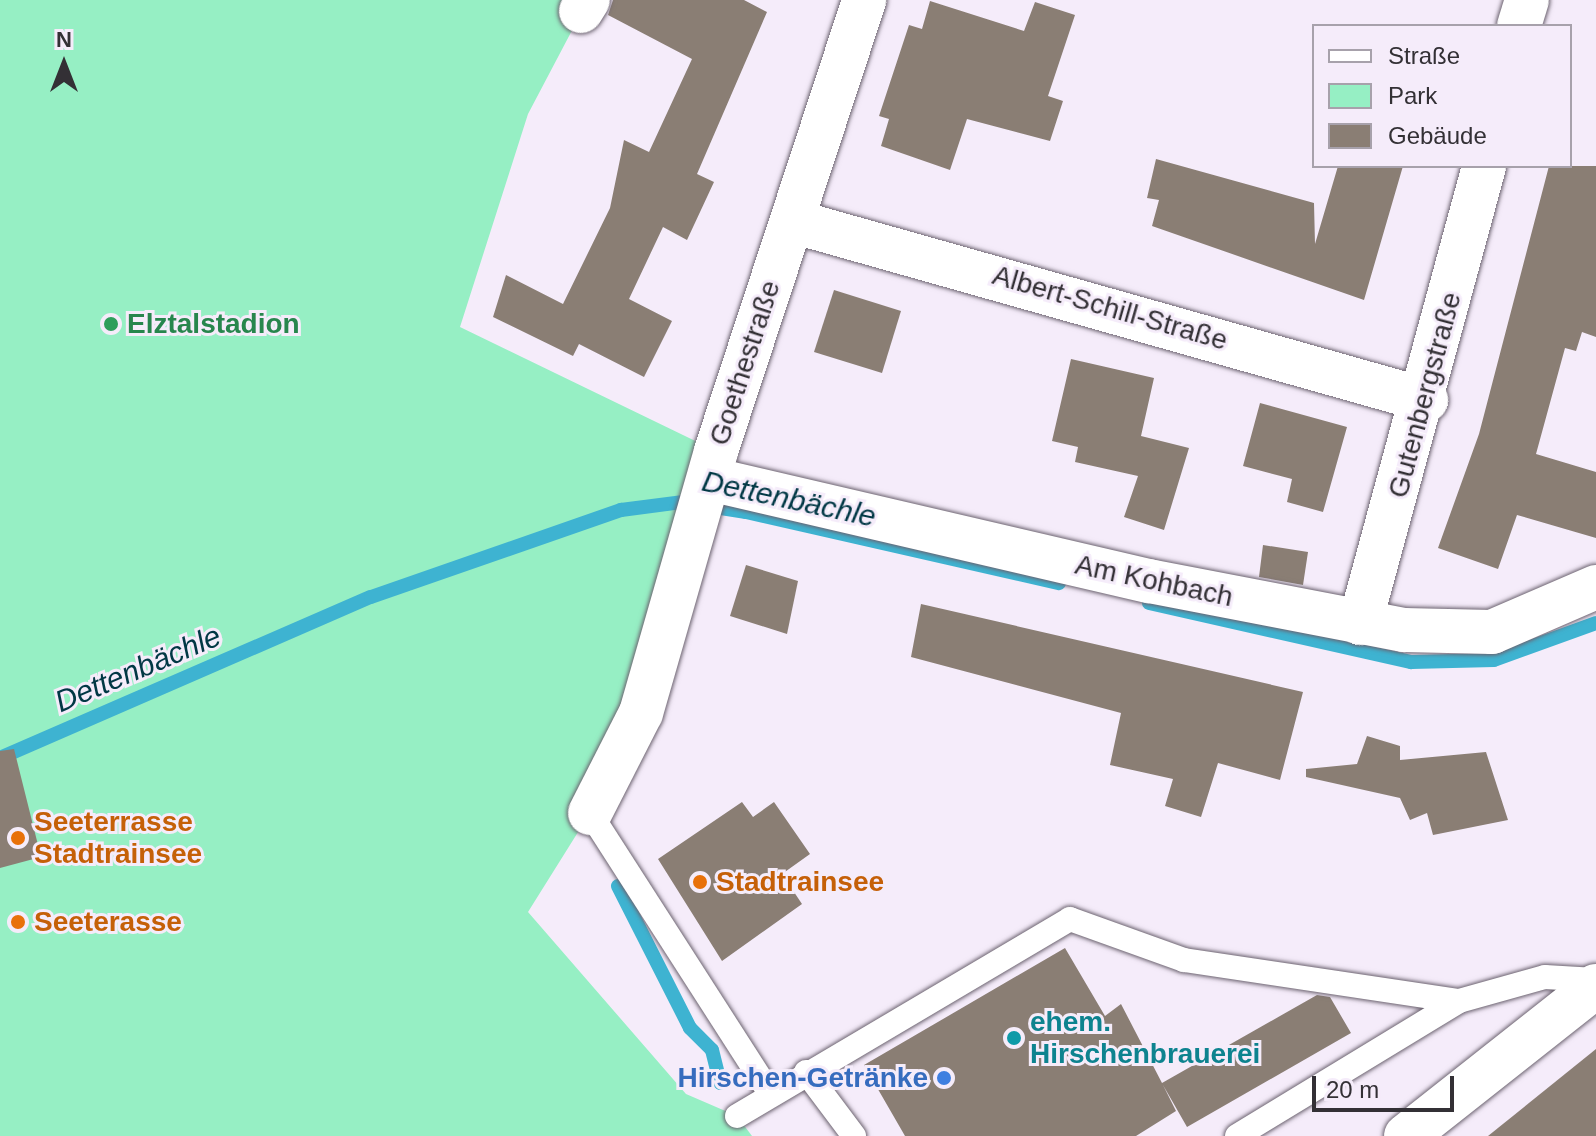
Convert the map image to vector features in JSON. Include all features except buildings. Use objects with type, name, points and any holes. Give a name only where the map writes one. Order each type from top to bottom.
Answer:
[{"type":"street","name":"Goethestraße","points":[[590,813],[641,713],[705,497],[864,0]]},
{"type":"street","points":[[1520,24],[1527,0]]},
{"type":"street","name":"Gutenbergstraße","points":[[1360,623],[1426,400],[1484,168]]},
{"type":"street","name":"Albert-Schill-Straße","points":[[792,221],[1426,400]]},
{"type":"street","name":"Am Kohbach","points":[[705,497],[1360,623],[1492,632],[1596,587]]},
{"type":"street","points":[[1406,1136],[1596,983]]},
{"type":"lane","points":[[590,813],[770,1093]]},
{"type":"lane","points":[[737,1116],[770,1093],[1070,919],[1184,960],[1459,1001]]},
{"type":"lane","points":[[1237,1136],[1459,1001],[1545,977],[1596,983]]},
{"type":"lane","points":[[806,1072],[854,1136]]},
{"type":"green space","points":[[0,0],[588,0],[528,114],[460,327],[716,451],[590,813],[528,912],[686,1094],[737,1116],[752,1136],[0,1136]]},
{"type":"waterway","name":"Dettenbächle","points":[[0,758],[371,597],[621,510],[683,502],[746,512],[1059,583]]},
{"type":"waterway","name":"Dettenbächle","points":[[1149,603],[1411,662],[1494,660],[1596,623]]},
{"type":"waterway","points":[[618,886],[690,1028],[712,1050],[720,1083]]},
{"type":"place","name":"Elztalstadion","points":[[111,324]]},
{"type":"place","name":"Seeterrasse Stadtrainsee","points":[[18,838]]},
{"type":"place","name":"Stadtrainsee","points":[[700,882]]},
{"type":"place","name":"Seeterasse","points":[[18,922]]},
{"type":"place","name":"ehem. Hirschenbrauerei","points":[[1014,1038]]},
{"type":"place","name":"Hirschen-Getränke","points":[[944,1078]]}]
